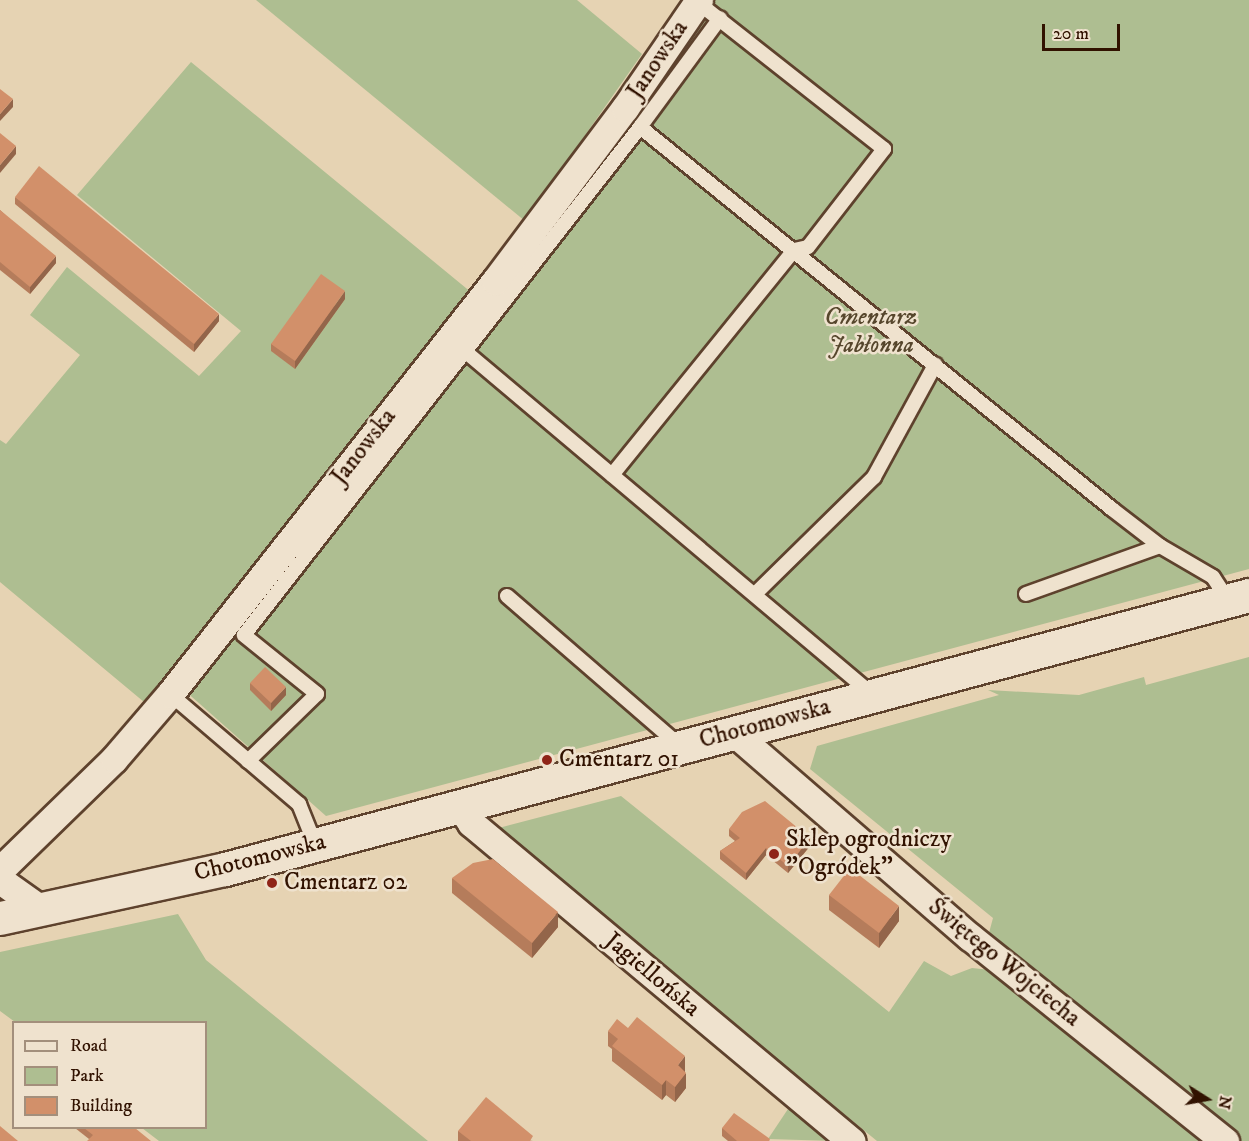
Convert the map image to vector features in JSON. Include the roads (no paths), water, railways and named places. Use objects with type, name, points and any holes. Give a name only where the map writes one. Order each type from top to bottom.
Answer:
[{"type":"street","name":"Janowska","points":[[0,870],[114,759],[458,345],[698,1]]},
{"type":"street","name":"Chotomowska","points":[[0,918],[225,869],[1239,597]]},
{"type":"street","name":"Świętego Wojciecha","points":[[733,732],[970,937],[1225,1141]]},
{"type":"street","name":"Jagiellońska","points":[[459,805],[471,823],[851,1141]]},
{"type":"street","points":[[0,880],[41,909]]},
{"type":"lane","points":[[612,475],[794,250],[808,247],[884,149],[698,1]]},
{"type":"lane","points":[[248,761],[317,694],[244,635],[458,345],[640,127],[720,18]]},
{"type":"lane","points":[[640,127],[1160,546],[1213,577],[1239,597]]},
{"type":"lane","points":[[458,345],[874,695]]},
{"type":"lane","points":[[755,594],[874,477],[935,365]]},
{"type":"lane","points":[[1026,594],[1160,546]]},
{"type":"lane","points":[[507,596],[680,746]]},
{"type":"lane","points":[[170,694],[300,804],[315,844]]},
{"type":"place","name":"Cmentarz 01","points":[[547,760]]},
{"type":"place","name":"Sklep ogrodniczy \"Ogródek\"","points":[[774,854]]},
{"type":"place","name":"Cmentarz 02","points":[[272,883]]},
{"type":"park label","name":"Cmentarz Jabłonna","points":[[871,332]]}]
